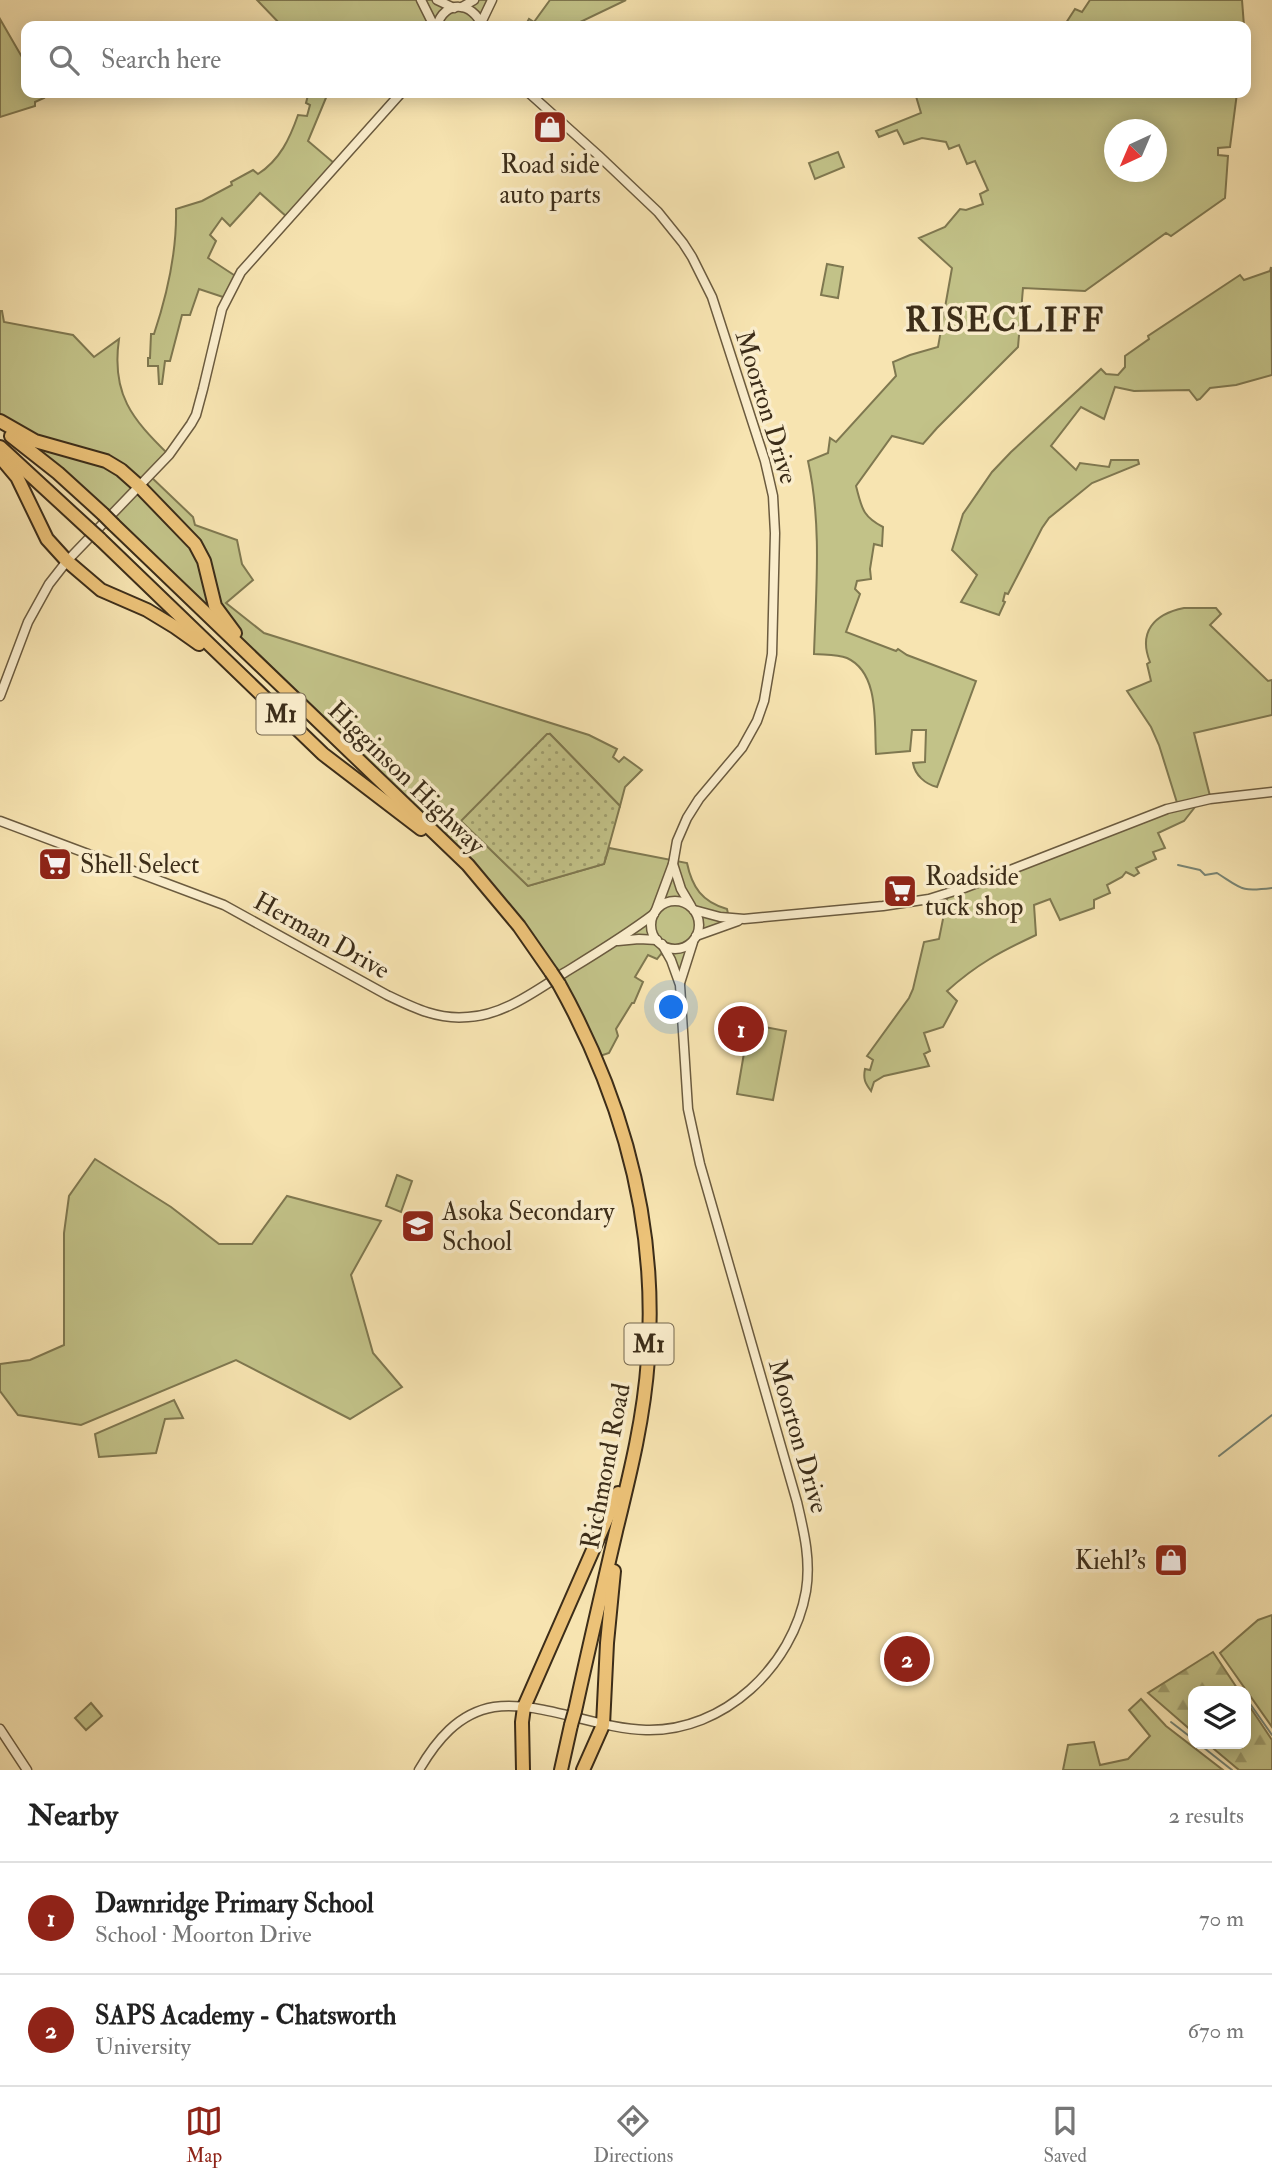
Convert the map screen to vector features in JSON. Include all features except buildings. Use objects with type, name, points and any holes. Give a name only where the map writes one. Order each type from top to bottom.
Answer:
[{"type":"highway","points":[[0,421],[35,441],[106,461],[139,486],[195,544],[204,561],[215,606],[273,679]]},
{"type":"highway","name":"Higginson Highway","points":[[0,427],[58,472],[102,523],[100,539],[323,754],[475,874]]},
{"type":"highway","name":"Higginson Highway","points":[[0,447],[102,523],[273,679],[439,836],[475,874]]},
{"type":"highway","points":[[0,457],[17,477],[47,539],[67,561],[101,590],[147,610],[175,627],[259,693]]},
{"type":"highway","name":"Richmond Road","points":[[475,874],[519,926],[551,972],[591,1045],[626,1139],[644,1227],[650,1294],[643,1406],[624,1498],[568,1713],[571,1725],[561,1770]]},
{"type":"highway","points":[[523,1770],[524,1707],[611,1514],[643,1406]]},
{"type":"highway","points":[[583,1770],[603,1725],[611,1594],[624,1498]]},
{"type":"street","points":[[421,0],[432,21]]},
{"type":"street","points":[[437,0],[473,12],[479,21]]},
{"type":"street","points":[[438,21],[441,15],[474,0]]},
{"type":"street","points":[[484,21],[492,0]]},
{"type":"street","points":[[0,696],[34,609],[50,584],[67,561],[178,444],[196,415],[222,309],[241,272],[396,98]]},
{"type":"street","name":"Moorton Drive","points":[[534,98],[641,195],[672,229],[692,257],[712,297],[767,468],[773,496],[775,533],[772,654],[764,701],[754,728],[742,748],[699,799],[687,818],[655,912]]},
{"type":"street","points":[[744,919],[695,938],[687,946],[678,948],[659,942],[652,928],[655,912],[664,904],[673,901],[720,917],[744,919],[929,899],[1167,809],[1210,799],[1272,792]]},
{"type":"street","name":"Herman Drive","points":[[0,821],[224,905],[387,995],[437,1016],[476,1017],[505,1008],[615,942],[655,912]]},
{"type":"street","points":[[673,864],[681,889],[699,923],[695,938]]},
{"type":"street","name":"Moorton Drive","points":[[680,985],[695,938]]},
{"type":"street","name":"Herman Drive","points":[[615,942],[639,939],[659,942]]},
{"type":"street","name":"Moorton Drive","points":[[419,1770],[440,1738],[466,1717],[493,1707],[524,1707],[568,1713],[603,1725],[643,1730],[670,1728],[710,1716],[737,1700],[761,1679],[786,1645],[799,1616],[806,1590],[807,1550],[797,1502],[693,1137],[685,1071],[680,985],[671,960],[659,942]]},
{"type":"street","points":[[0,1728],[27,1770]]},
{"type":"green space","points":[[257,0],[438,0],[454,6],[472,0],[491,0],[485,21],[277,21]]},
{"type":"green space","points":[[550,0],[626,0],[582,21],[535,21]]},
{"type":"green space","points":[[1090,0],[1242,0],[1244,21],[1067,21],[1075,9],[1082,12]]},
{"type":"green space","points":[[0,19],[21,55],[21,98],[44,98],[35,102],[35,106],[0,117]]},
{"type":"green space","points":[[307,98],[326,98],[308,141],[334,163],[287,217],[260,193],[230,226],[222,218],[210,235],[216,241],[208,258],[237,277],[226,298],[199,289],[190,315],[182,315],[170,361],[165,361],[162,384],[159,384],[158,366],[148,366],[148,358],[151,334],[154,334],[167,288],[175,240],[176,209],[202,201],[253,170],[258,174],[266,168],[283,148],[298,115],[307,116],[310,105],[306,103]]},
{"type":"green space","points":[[916,98],[1236,98],[1230,147],[1218,148],[1218,155],[1228,156],[1225,198],[1171,236],[1166,233],[1085,291],[1023,288],[1018,347],[923,444],[892,436],[856,486],[864,511],[883,527],[882,546],[874,544],[871,579],[857,581],[855,589],[860,594],[846,632],[896,651],[898,649],[907,655],[976,681],[937,787],[921,778],[913,763],[925,762],[926,730],[912,730],[910,751],[876,754],[875,714],[865,675],[858,665],[847,658],[814,654],[817,533],[808,461],[828,453],[830,438],[836,442],[896,376],[893,362],[938,347],[952,268],[919,238],[945,227],[960,209],[966,210],[983,204],[980,194],[988,190],[975,161],[967,164],[959,145],[949,149],[946,142],[922,138],[904,144],[897,130],[879,137],[876,131],[921,113]]},
{"type":"green space","points":[[838,152],[844,167],[815,179],[809,163]]},
{"type":"green space","points":[[827,264],[843,267],[838,298],[821,295]]},
{"type":"green space","points":[[1271,267],[1272,375],[1236,385],[1210,388],[1197,400],[1189,390],[1134,391],[1115,387],[1104,419],[1081,407],[1051,446],[1076,470],[1080,463],[1109,467],[1111,460],[1138,460],[1139,464],[1092,483],[1049,518],[1008,594],[1005,593],[1005,602],[999,615],[961,602],[977,575],[952,550],[963,514],[992,472],[1101,369],[1106,374],[1118,375],[1125,367],[1125,356],[1149,339],[1148,336],[1240,275],[1244,280],[1270,271]]},
{"type":"green space","points":[[0,311],[4,322],[73,335],[94,357],[119,339],[118,375],[127,404],[144,429],[169,455],[149,475],[193,517],[195,525],[237,540],[242,564],[253,580],[226,603],[264,633],[589,735],[617,749],[613,757],[619,762],[624,757],[642,770],[625,787],[620,806],[550,734],[485,844],[528,886],[604,864],[609,848],[687,863],[695,886],[705,898],[727,909],[730,923],[697,937],[680,986],[671,960],[661,954],[657,959],[648,955],[635,977],[643,982],[634,1003],[616,1029],[618,1036],[609,1053],[597,1057],[592,1045],[499,900],[192,600],[0,426]]},
{"type":"green space","points":[[1184,608],[1216,608],[1221,614],[1210,625],[1268,681],[1272,680],[1272,715],[1194,733],[1211,800],[1199,802],[1184,821],[1158,833],[1165,848],[1153,852],[1156,859],[1136,868],[1139,873],[1134,876],[1126,872],[1107,885],[1110,893],[1094,900],[1094,908],[1060,920],[1050,899],[1034,905],[1036,935],[989,959],[947,991],[957,1001],[943,1027],[924,1033],[930,1051],[924,1054],[929,1066],[884,1076],[874,1082],[871,1091],[865,1081],[864,1072],[865,1069],[870,1070],[873,1060],[867,1056],[909,998],[924,942],[939,939],[948,894],[1178,806],[1159,745],[1151,727],[1127,691],[1151,681],[1146,642],[1151,626],[1164,615]]},
{"type":"green space","points":[[550,734],[620,806],[604,864],[528,886],[461,821]]},
{"type":"green space","points":[[749,1024],[786,1031],[773,1100],[737,1094]]},
{"type":"green space","points":[[95,1159],[171,1207],[219,1244],[252,1244],[287,1196],[381,1221],[351,1275],[373,1353],[402,1387],[350,1419],[236,1360],[81,1425],[18,1415],[0,1391],[0,1364],[30,1360],[64,1345],[64,1233],[69,1196]]},
{"type":"green space","points":[[397,1175],[412,1181],[401,1212],[386,1206]]},
{"type":"green space","points":[[174,1400],[183,1418],[165,1419],[156,1453],[99,1457],[95,1434]]},
{"type":"green space","points":[[1272,1615],[1272,1727],[1251,1697],[1251,1686],[1243,1686],[1220,1653],[1258,1620]]},
{"type":"green space","points":[[1213,1652],[1236,1686],[1188,1686],[1188,1728],[1148,1693]]},
{"type":"green space","points":[[1141,1699],[1166,1726],[1188,1743],[1188,1749],[1196,1749],[1223,1770],[1063,1770],[1068,1745],[1094,1742],[1100,1765],[1128,1759],[1150,1736],[1129,1710]]},
{"type":"green space","points":[[91,1703],[102,1716],[86,1730],[75,1718]]},
{"type":"green space","points":[[1251,1708],[1272,1740],[1272,1770],[1239,1770],[1214,1749],[1251,1749]]},
{"type":"waterway","points":[[1178,865],[1200,870],[1205,875],[1217,873],[1242,888],[1272,888]]},
{"type":"waterway","points":[[1219,1456],[1272,1415]]},
{"type":"waterway","points":[[1251,1705],[1272,1735]]},
{"type":"waterway","points":[[1171,1722],[1188,1735]]},
{"type":"waterway","points":[[1205,1749],[1232,1770]]},
{"type":"place","name":"Road side auto parts","points":[[550,127]]},
{"type":"place","name":"Shell Select","points":[[55,864]]},
{"type":"place","name":"Roadside tuck shop","points":[[900,891]]},
{"type":"place","name":"Dawnridge Primary School","points":[[741,1029]]},
{"type":"place","name":"Asoka Secondary School","points":[[418,1226]]},
{"type":"place","name":"Kiehl's","points":[[1171,1560]]},
{"type":"place","name":"SAPS Academy - Chatsworth","points":[[907,1659]]},
{"type":"district","name":"RISECLIFF","points":[[1005,319]]}]
